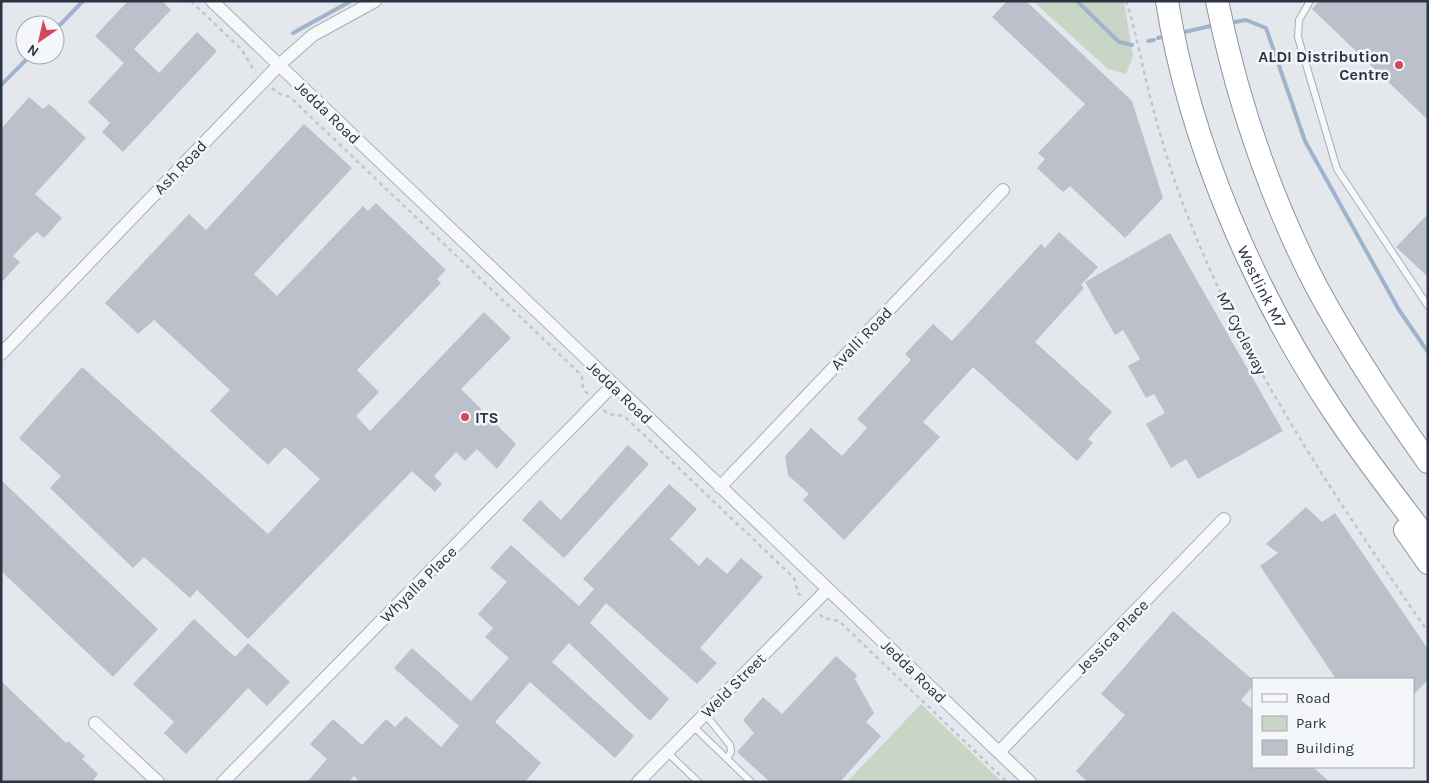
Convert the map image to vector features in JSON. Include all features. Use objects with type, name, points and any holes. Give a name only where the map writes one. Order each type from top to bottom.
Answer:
[{"type":"highway","name":"Westlink M7","points":[[1166,1],[1185,83],[1202,142],[1244,248],[1264,291],[1301,359],[1339,420],[1428,540]]},
{"type":"highway","points":[[1217,1],[1241,99],[1262,162],[1288,225],[1316,286],[1344,335],[1395,416],[1428,462]]},
{"type":"highway","points":[[1288,225],[1358,339],[1428,445]]},
{"type":"highway","points":[[1301,359],[1338,434],[1428,563]]},
{"type":"street","name":"Jedda Road","points":[[212,1],[1030,782]]},
{"type":"street","name":"Ash Road","points":[[1,354],[279,65],[313,35],[375,1]]},
{"type":"street","name":"Avalli Road","points":[[720,486],[1003,190]]},
{"type":"street","name":"Whyalla Place","points":[[223,782],[613,385]]},
{"type":"street","name":"Jessica Place","points":[[999,752],[1224,519]]},
{"type":"street","name":"Weld Street","points":[[638,782],[828,589]]},
{"type":"street","points":[[95,723],[158,782]]},
{"type":"lane","points":[[1310,1],[1301,16],[1298,37],[1336,169],[1428,306]]},
{"type":"lane","points":[[705,714],[730,745],[731,752],[727,758]]},
{"type":"lane","points":[[693,726],[751,782]]},
{"type":"lane","points":[[667,752],[698,782]]},
{"type":"path","points":[[191,1],[242,50],[248,58],[250,68]]},
{"type":"path","name":"M7 Cycleway","points":[[1126,1],[1138,38],[1150,99],[1165,150],[1192,227],[1213,274],[1295,432],[1340,504],[1428,632]]},
{"type":"path","points":[[275,91],[290,97],[578,372],[582,377],[583,390]]},
{"type":"path","points":[[608,414],[624,416],[794,578],[798,593]]},
{"type":"path","points":[[823,618],[839,621],[1007,782]]},
{"type":"green space","points":[[1033,1],[1124,1],[1133,56],[1126,74],[1108,69]]},
{"type":"green space","points":[[921,704],[1002,782],[847,782]]},
{"type":"building","points":[[128,1],[162,1],[171,10],[134,49],[159,73],[197,32],[217,51],[123,152],[102,132],[110,123],[88,102],[124,63],[95,36]]},
{"type":"building","points":[[1007,1],[1026,1],[1132,101],[1163,198],[1125,238],[1070,186],[1063,192],[1037,168],[1045,159],[1038,153],[1085,104],[992,17]]},
{"type":"building","name":"ALDI Distribution Centre","points":[[1319,1],[1428,1],[1428,120],[1312,9]]},
{"type":"building","points":[[29,97],[43,109],[49,104],[86,138],[35,194],[62,218],[44,238],[37,232],[13,256],[20,262],[1,283],[1,129]]},
{"type":"building","points":[[304,124],[352,168],[254,274],[277,296],[363,206],[368,211],[376,203],[446,270],[437,279],[441,283],[357,370],[379,392],[356,416],[370,431],[484,312],[511,338],[461,389],[516,444],[497,469],[477,449],[465,461],[456,452],[434,476],[442,484],[435,492],[412,471],[248,639],[197,590],[190,598],[144,557],[133,568],[50,488],[61,476],[19,438],[82,367],[268,534],[320,479],[285,447],[268,465],[210,411],[230,390],[154,320],[138,334],[105,303],[189,214],[206,230]]},
{"type":"building","points":[[1428,214],[1428,277],[1396,247]]},
{"type":"building","points":[[1059,232],[1098,267],[1081,285],[1084,288],[1035,342],[1112,412],[1088,439],[1093,443],[1077,461],[973,367],[923,422],[940,437],[844,540],[803,500],[809,494],[788,475],[785,456],[811,428],[842,456],[867,428],[857,419],[911,360],[905,354],[933,324],[952,341],[1041,244],[1045,248]]},
{"type":"building","points":[[1170,233],[1283,431],[1198,479],[1186,459],[1171,468],[1146,424],[1165,413],[1154,394],[1146,398],[1128,366],[1140,359],[1123,330],[1115,335],[1085,282]]},
{"type":"building","points":[[628,445],[649,464],[564,558],[522,520],[540,500],[561,520]]},
{"type":"building","points":[[1,480],[158,629],[113,677],[1,571]]},
{"type":"building","points":[[669,484],[697,509],[670,539],[699,566],[707,557],[727,574],[741,558],[763,577],[700,648],[717,663],[697,684],[606,603],[590,623],[669,699],[650,721],[569,643],[552,662],[634,736],[615,758],[530,682],[495,722],[541,763],[525,782],[360,782],[354,776],[349,782],[307,782],[327,759],[310,744],[333,719],[362,745],[386,719],[395,727],[406,716],[441,747],[459,726],[394,668],[412,648],[471,701],[509,658],[485,637],[493,628],[478,614],[507,582],[490,568],[511,545],[579,606],[594,589],[583,579]]},
{"type":"building","points":[[1306,507],[1322,522],[1335,513],[1428,649],[1428,680],[1414,694],[1414,678],[1335,678],[1260,566],[1278,553],[1266,544]]},
{"type":"building","points":[[1173,611],[1252,679],[1252,687],[1241,700],[1252,709],[1252,768],[1314,768],[1330,782],[1088,782],[1076,771],[1125,715],[1101,694]]},
{"type":"building","points":[[194,619],[235,657],[248,643],[290,682],[267,706],[248,688],[186,754],[164,733],[174,722],[133,684]]},
{"type":"building","points":[[836,656],[857,675],[855,679],[874,713],[866,722],[881,736],[840,782],[770,782],[737,752],[754,733],[743,720],[763,697],[782,714]]},
{"type":"building","points":[[1,681],[66,743],[68,741],[85,756],[82,759],[98,774],[92,782],[1,782]]},
{"type":"waterway","points":[[65,20],[83,1]]},
{"type":"waterway","points":[[293,33],[351,1]]},
{"type":"waterway","points":[[1077,1],[1119,42],[1132,45]]},
{"type":"waterway","points":[[1229,23],[1246,20],[1266,28],[1305,141],[1399,310],[1428,352]]},
{"type":"waterway","points":[[1180,33],[1215,25]]},
{"type":"waterway","points":[[1158,38],[1166,36]]},
{"type":"waterway","points":[[1148,41],[1154,40]]},
{"type":"waterway","points":[[1,85],[21,65]]},
{"type":"place","name":"ALDI Distribution Centre","points":[[1399,65]]},
{"type":"place","name":"ITS","points":[[465,417]]}]
